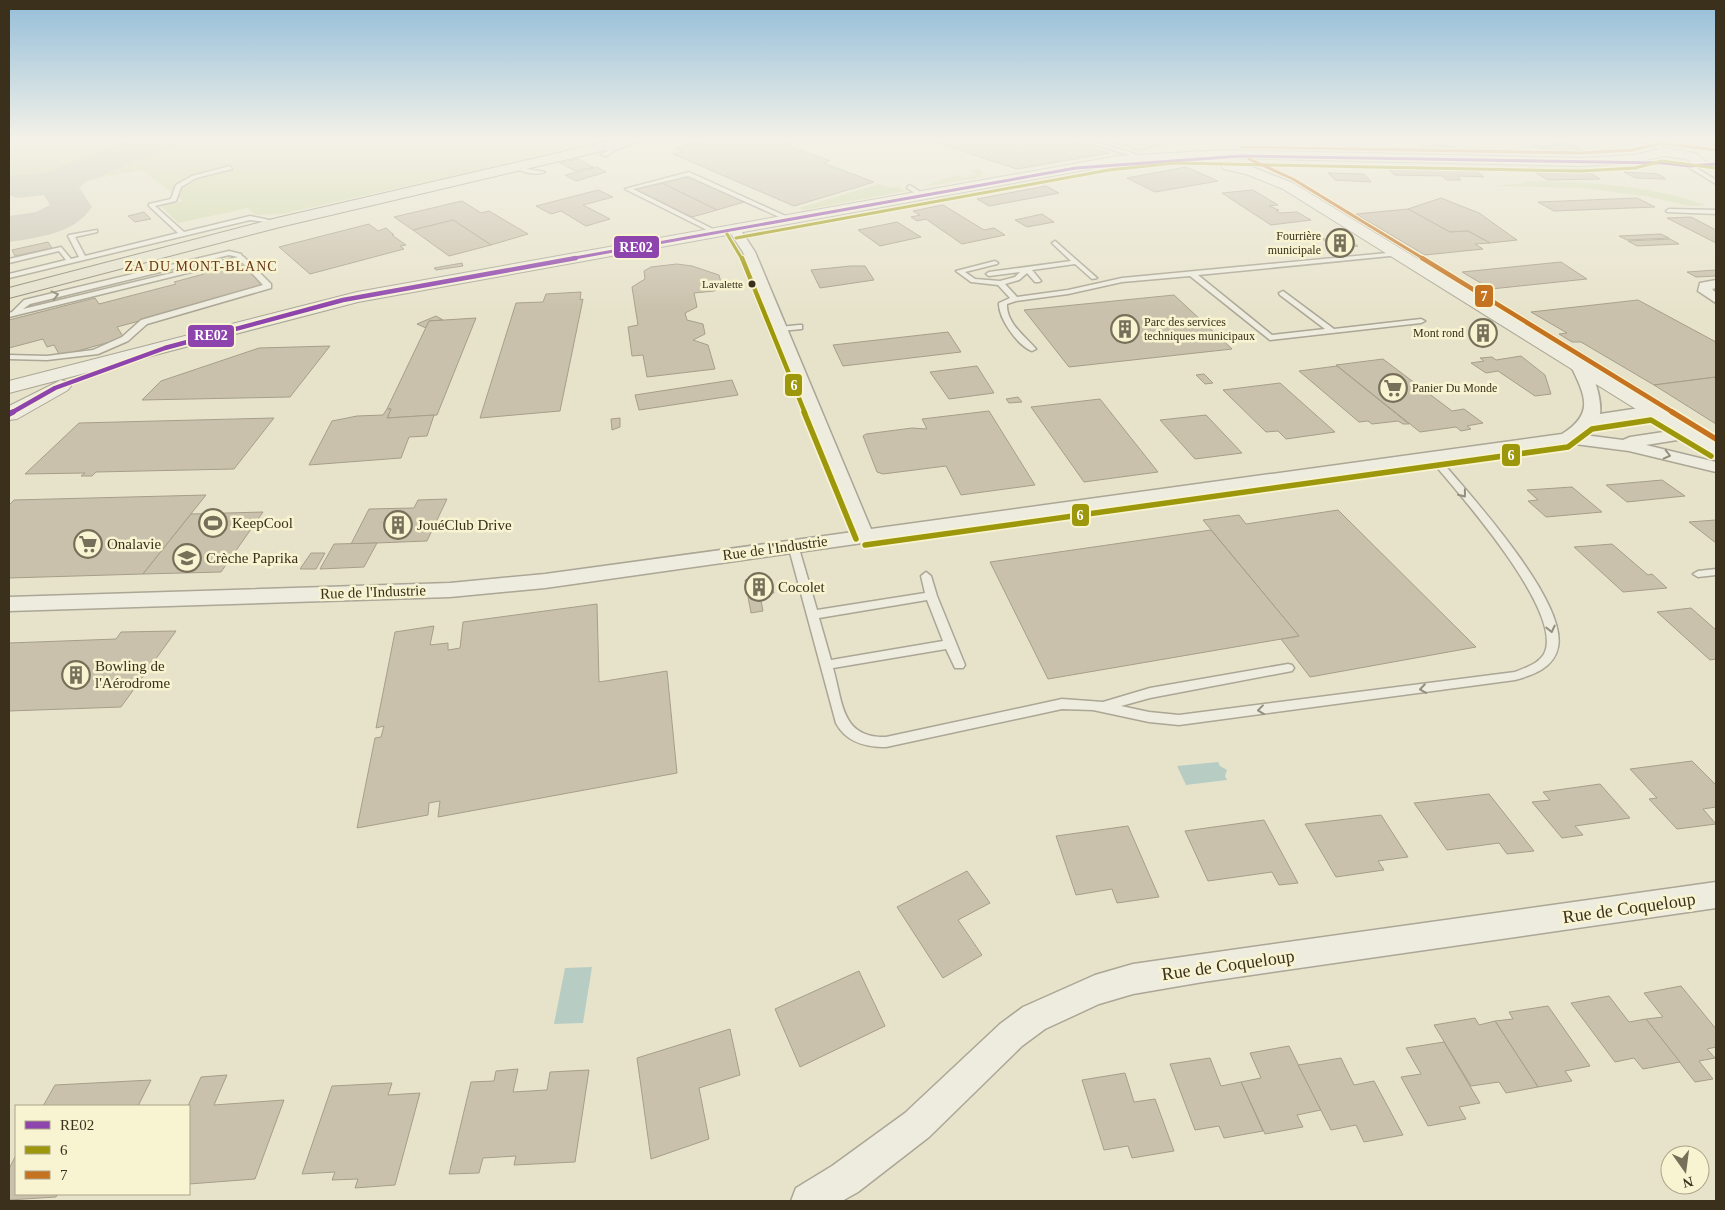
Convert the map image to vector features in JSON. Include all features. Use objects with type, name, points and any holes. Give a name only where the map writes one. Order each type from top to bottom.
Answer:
[{"type":"main road","points":[[9,292],[277,223],[390,196]]},
{"type":"street","points":[[9,414],[55,388],[166,348],[350,299],[914,196]]},
{"type":"street","points":[[1315,196],[1398,254],[1716,449]]},
{"type":"street","points":[[734,229],[749,252],[864,536]]},
{"type":"street","points":[[1716,284],[1705,286],[1704,291],[1716,300]]},
{"type":"street","points":[[9,387],[55,376],[99,358],[166,348]]},
{"type":"street","points":[[1567,438],[1588,421],[1593,410],[1593,398],[1579,366]]},
{"type":"street","points":[[9,382],[55,376]]},
{"type":"street","points":[[1588,421],[1653,411]]},
{"type":"street","name":"Rue de l'Industrie","points":[[1615,444],[1690,433]]},
{"type":"street","name":"Rue de l'Industrie","points":[[9,604],[450,590],[545,581],[1567,438],[1615,444],[1716,467]]},
{"type":"street","name":"Rue de Coqueloup","points":[[809,1201],[875,1158],[918,1125],[1022,1027],[1063,1003],[1095,990],[1133,979],[1203,968],[1716,895]]},
{"type":"lane","points":[[175,196],[174,200],[151,205],[182,234]]},
{"type":"lane","points":[[643,196],[715,232]]},
{"type":"lane","points":[[737,196],[788,219]]},
{"type":"lane","points":[[1669,211],[1716,212]]},
{"type":"lane","points":[[9,276],[250,218],[277,223]]},
{"type":"lane","points":[[83,259],[71,236],[95,231]]},
{"type":"lane","points":[[1055,243],[1094,278]]},
{"type":"lane","points":[[9,261],[61,250],[70,262]]},
{"type":"lane","points":[[1032,349],[1007,320],[1003,310],[1004,303],[1015,299],[1068,292],[1122,280],[1398,254]]},
{"type":"lane","points":[[9,356],[99,358],[126,339],[144,322],[267,287],[268,285],[242,258],[10,315]]},
{"type":"lane","points":[[989,274],[1077,262]]},
{"type":"lane","points":[[995,263],[959,271],[973,281],[1000,283],[1017,279],[1027,270]]},
{"type":"lane","points":[[1027,270],[1037,281]]},
{"type":"lane","points":[[1190,273],[1270,338],[1421,321]]},
{"type":"lane","points":[[1000,283],[1015,299]]},
{"type":"lane","points":[[1283,293],[1332,331]]},
{"type":"lane","points":[[780,329],[799,327]]},
{"type":"lane","points":[[793,545],[842,723],[848,733],[872,742],[886,742],[1062,704],[1082,703],[1106,706],[1157,720],[1179,720],[1505,678],[1538,669],[1549,655],[1554,640],[1543,605],[1524,572],[1432,456]]},
{"type":"lane","points":[[1698,574],[1716,572]]},
{"type":"lane","points":[[926,576],[931,596],[959,664]]},
{"type":"lane","points":[[812,615],[931,596]]},
{"type":"lane","points":[[826,665],[950,644]]},
{"type":"lane","points":[[1106,706],[1150,693],[1288,668]]},
{"type":"green space","points":[[177,196],[361,196],[282,214],[255,215],[248,208],[178,223],[161,206],[183,201]]},
{"type":"green space","points":[[837,196],[877,196],[804,210],[799,208]]},
{"type":"green space","points":[[1646,196],[1676,196],[1705,205],[1690,206]]},
{"type":"shaded area","points":[[1218,762],[1220,766],[1227,770],[1225,776],[1227,780],[1186,785],[1177,766]]},
{"type":"shaded area","points":[[592,967],[583,1023],[554,1024],[565,968]]},
{"type":"building","points":[[573,196],[613,197],[583,205],[610,219],[586,226],[561,211],[551,214],[536,206]]},
{"type":"building","points":[[649,196],[689,196],[717,210],[692,217]]},
{"type":"building","points":[[689,196],[732,196],[744,202],[717,210]]},
{"type":"building","points":[[772,196],[826,196],[794,206]]},
{"type":"building","points":[[990,196],[1040,196],[989,206],[977,199]]},
{"type":"building","points":[[1227,196],[1264,196],[1278,205],[1269,206],[1279,210],[1276,211],[1280,213],[1297,212],[1311,220],[1271,225]]},
{"type":"building","points":[[1441,198],[1479,213],[1517,240],[1490,243],[1468,231],[1450,232],[1408,209]]},
{"type":"building","points":[[1637,198],[1655,207],[1554,211],[1538,202]]},
{"type":"building","points":[[462,201],[481,213],[489,211],[528,234],[491,245],[453,220],[413,230],[394,217]]},
{"type":"building","points":[[943,205],[984,230],[994,228],[1005,235],[962,244],[926,219],[917,221],[911,217],[920,215],[913,211]]},
{"type":"building","points":[[1408,209],[1450,232],[1468,231],[1490,243],[1475,244],[1483,249],[1425,255],[1356,214]]},
{"type":"building","points":[[144,212],[151,219],[135,222],[128,216]]},
{"type":"building","points":[[1042,214],[1054,222],[1027,227],[1015,220]]},
{"type":"building","points":[[1691,217],[1716,230],[1716,243],[1667,218]]},
{"type":"building","points":[[453,220],[491,245],[449,256],[413,230]]},
{"type":"building","points":[[897,222],[921,237],[880,246],[858,230]]},
{"type":"building","points":[[369,224],[378,231],[386,228],[406,245],[400,246],[404,249],[310,274],[279,247]]},
{"type":"building","points":[[1661,234],[1669,238],[1627,240],[1619,236]]},
{"type":"building","name":"Fourrière municipale","points":[[1343,237],[1358,246],[1338,250],[1322,239]]},
{"type":"building","points":[[1670,239],[1679,244],[1637,246],[1628,241]]},
{"type":"building","points":[[48,242],[52,248],[15,256],[12,250]]},
{"type":"building","points":[[1561,262],[1587,279],[1491,289],[1462,272]]},
{"type":"building","points":[[462,263],[463,266],[436,270],[434,268]]},
{"type":"building","points":[[677,264],[692,266],[719,275],[722,286],[714,291],[694,293],[697,307],[685,313],[687,320],[703,324],[705,334],[693,340],[708,345],[715,369],[647,377],[643,355],[632,356],[628,327],[638,325],[632,287],[645,279],[644,271],[651,267]]},
{"type":"building","points":[[242,265],[264,287],[117,327],[124,338],[60,356],[54,345],[47,347],[43,339],[9,348],[9,320],[95,298],[99,304],[176,284],[174,282],[204,274],[202,273]]},
{"type":"building","points":[[865,266],[874,280],[820,288],[811,270]]},
{"type":"building","points":[[1716,270],[1716,276],[1696,277],[1687,272]]},
{"type":"building","points":[[581,292],[580,300],[583,299],[560,411],[480,418],[516,303],[543,302],[546,294]]},
{"type":"building","name":"Parc des services techniques municipaux","points":[[1174,295],[1232,349],[1069,367],[1024,310]]},
{"type":"building","points":[[1638,300],[1716,342],[1716,377],[1654,385],[1581,342],[1572,342],[1559,334],[1567,333],[1531,312]]},
{"type":"building","points":[[436,316],[443,320],[429,321],[426,328],[417,324]]},
{"type":"building","points":[[476,318],[437,415],[387,418],[391,409],[387,409],[429,321]]},
{"type":"building","name":"Mont rond","points":[[1486,330],[1495,335],[1479,337],[1471,331]]},
{"type":"building","points":[[948,332],[961,352],[843,366],[833,345]]},
{"type":"building","points":[[330,346],[290,397],[142,400],[161,381],[259,348]]},
{"type":"building","points":[[1521,356],[1545,375],[1551,394],[1535,396],[1498,371],[1486,373],[1471,363],[1484,361],[1480,358],[1492,357],[1496,360]]},
{"type":"building","name":"Panier Du Monde","points":[[1383,359],[1452,411],[1464,409],[1483,423],[1467,426],[1471,429],[1461,431],[1456,427],[1420,432],[1336,365]]},
{"type":"building","points":[[977,366],[994,393],[949,399],[930,372]]},
{"type":"building","points":[[1337,366],[1409,424],[1403,424],[1398,421],[1372,424],[1368,421],[1359,422],[1299,371]]},
{"type":"building","points":[[1204,374],[1213,383],[1205,384],[1196,375]]},
{"type":"building","points":[[1716,377],[1716,424],[1654,385]]},
{"type":"building","points":[[732,380],[738,395],[639,410],[635,395]]},
{"type":"building","points":[[1280,383],[1335,432],[1286,439],[1278,431],[1266,432],[1223,390]]},
{"type":"building","points":[[1018,397],[1022,402],[1009,403],[1006,399]]},
{"type":"building","points":[[1100,399],[1158,472],[1084,482],[1031,407]]},
{"type":"building","points":[[387,409],[391,409],[387,418],[434,415],[427,436],[409,437],[401,458],[309,465],[332,421],[357,416],[383,415]]},
{"type":"building","points":[[989,411],[1035,485],[961,495],[946,466],[883,474],[877,472],[863,436],[912,428],[927,429],[922,419]]},
{"type":"building","points":[[1206,415],[1242,453],[1195,459],[1160,420]]},
{"type":"building","points":[[274,418],[234,469],[96,472],[92,476],[81,476],[85,473],[25,474],[79,423]]},
{"type":"building","points":[[620,418],[620,427],[612,430],[611,419]]},
{"type":"building","points":[[1662,480],[1685,496],[1627,502],[1606,485]]},
{"type":"building","points":[[1572,487],[1602,512],[1546,517],[1528,501],[1538,500],[1527,490]]},
{"type":"building","name":"Onalavie","points":[[206,495],[143,574],[9,578],[9,505],[14,500]]},
{"type":"building","name":"JouéClub Drive","points":[[447,499],[427,541],[351,544],[369,509],[414,508],[418,500]]},
{"type":"building","points":[[1338,510],[1476,647],[1310,677],[1281,639],[1299,636],[1203,520],[1239,515],[1246,524]]},
{"type":"building","points":[[263,512],[221,572],[143,574],[191,514]]},
{"type":"building","points":[[1716,520],[1716,543],[1689,522]]},
{"type":"building","points":[[1211,530],[1299,636],[1048,679],[990,562]]},
{"type":"building","points":[[377,543],[364,567],[320,569],[334,544]]},
{"type":"building","points":[[1612,544],[1648,575],[1652,574],[1667,588],[1623,592],[1574,547]]},
{"type":"building","points":[[311,553],[325,553],[316,569],[300,569]]},
{"type":"building","name":"Cocolet","points":[[770,578],[774,593],[748,595],[745,580]]},
{"type":"building","points":[[760,595],[763,611],[751,613],[748,597]]},
{"type":"building","points":[[597,604],[599,682],[667,671],[677,773],[438,817],[440,801],[429,803],[428,815],[357,828],[375,738],[381,737],[384,726],[376,728],[395,632],[434,626],[430,645],[448,643],[448,650],[460,648],[463,622]]},
{"type":"building","points":[[1691,608],[1716,630],[1716,659],[1710,660],[1657,612]]},
{"type":"building","name":"Bowling de l'Aérodrome","points":[[176,631],[121,707],[9,711],[9,643],[116,639],[121,632]]},
{"type":"building","points":[[1692,761],[1716,785],[1716,807],[1703,809],[1716,824],[1677,829],[1649,799],[1657,798],[1630,769]]},
{"type":"building","points":[[1600,784],[1630,818],[1575,826],[1583,835],[1562,838],[1532,802],[1550,800],[1543,792]]},
{"type":"building","points":[[1489,794],[1534,851],[1507,854],[1499,843],[1447,850],[1414,803]]},
{"type":"building","points":[[1381,815],[1408,857],[1378,861],[1384,870],[1336,877],[1305,824]]},
{"type":"building","points":[[1264,820],[1298,883],[1279,885],[1272,872],[1208,881],[1185,831]]},
{"type":"building","points":[[1128,826],[1159,897],[1117,903],[1112,889],[1076,895],[1056,836]]},
{"type":"building","points":[[967,871],[990,903],[958,920],[982,955],[943,978],[897,907]]},
{"type":"building","points":[[859,971],[885,1026],[800,1067],[775,1009]]},
{"type":"building","points":[[1681,986],[1716,1029],[1716,1047],[1707,1049],[1715,1058],[1699,1061],[1713,1079],[1695,1082],[1646,1019],[1663,1017],[1644,993]]},
{"type":"building","points":[[1609,996],[1629,1022],[1646,1019],[1680,1062],[1643,1069],[1634,1058],[1615,1062],[1571,1003]]},
{"type":"building","points":[[1548,1006],[1590,1066],[1565,1071],[1572,1081],[1538,1087],[1495,1021],[1513,1019],[1509,1012]]},
{"type":"building","points":[[1475,1018],[1479,1025],[1495,1021],[1538,1087],[1506,1093],[1499,1082],[1471,1086],[1434,1025]]},
{"type":"building","points":[[730,1029],[740,1075],[699,1088],[709,1139],[651,1159],[637,1058]]},
{"type":"building","points":[[1444,1042],[1480,1103],[1459,1107],[1466,1119],[1428,1126],[1401,1077],[1421,1074],[1406,1048]]},
{"type":"building","points":[[1289,1046],[1321,1110],[1297,1115],[1303,1127],[1265,1134],[1241,1082],[1261,1078],[1250,1053]]},
{"type":"building","points":[[1210,1058],[1221,1086],[1241,1082],[1263,1131],[1224,1138],[1219,1126],[1195,1130],[1170,1064]]},
{"type":"building","points":[[1341,1058],[1354,1085],[1374,1081],[1403,1135],[1364,1142],[1356,1125],[1331,1130],[1298,1065]]},
{"type":"building","points":[[518,1069],[513,1092],[547,1090],[550,1072],[589,1070],[575,1162],[514,1165],[516,1156],[483,1158],[479,1173],[449,1174],[471,1082],[494,1081],[496,1071]]},
{"type":"building","points":[[1125,1073],[1134,1102],[1155,1099],[1174,1151],[1132,1158],[1128,1146],[1104,1150],[1082,1080]]},
{"type":"building","points":[[227,1075],[214,1105],[284,1100],[255,1179],[190,1184],[190,1105],[188,1105],[201,1077]]},
{"type":"building","points":[[151,1080],[138,1105],[44,1105],[55,1085]]},
{"type":"building","points":[[392,1083],[388,1095],[420,1093],[395,1185],[355,1188],[358,1179],[332,1180],[335,1172],[302,1174],[332,1086]]},
{"type":"building","points":[[15,1157],[15,1195],[57,1195],[56,1197],[9,1200],[9,1169]]},
{"type":"taxiway","points":[[9,229],[34,225],[66,213],[72,207],[65,196]]},
{"type":"transit line","name":"RE02","points":[[9,414],[55,388],[115,365],[165,348],[343,300],[918,196]]},
{"type":"transit line","name":"6","points":[[736,238],[964,196]]},
{"type":"transit line","name":"7","points":[[1321,196],[1716,439]]},
{"type":"transit line","name":"6","points":[[727,234],[741,256],[856,539]]},
{"type":"transit line","name":"6","points":[[865,545],[1568,447],[1592,429],[1651,420],[1711,456]]},
{"type":"place","name":"Fourrière municipale","points":[[1340,243]]},
{"type":"place","name":"Lavalette","points":[[752,284]]},
{"type":"place","name":"Parc des services techniques municipaux","points":[[1125,329]]},
{"type":"place","name":"Mont rond","points":[[1483,333]]},
{"type":"place","name":"Panier Du Monde","points":[[1393,388]]},
{"type":"place","name":"KeepCool","points":[[213,523]]},
{"type":"place","name":"JouéClub Drive","points":[[398,525]]},
{"type":"place","name":"Onalavie","points":[[88,544]]},
{"type":"place","name":"Crèche Paprika","points":[[187,558]]},
{"type":"place","name":"Cocolet","points":[[759,587]]},
{"type":"place","name":"Bowling de l'Aérodrome","points":[[76,675]]},
{"type":"district","name":"ZA DU MONT-BLANC","points":[[201,266]]}]
